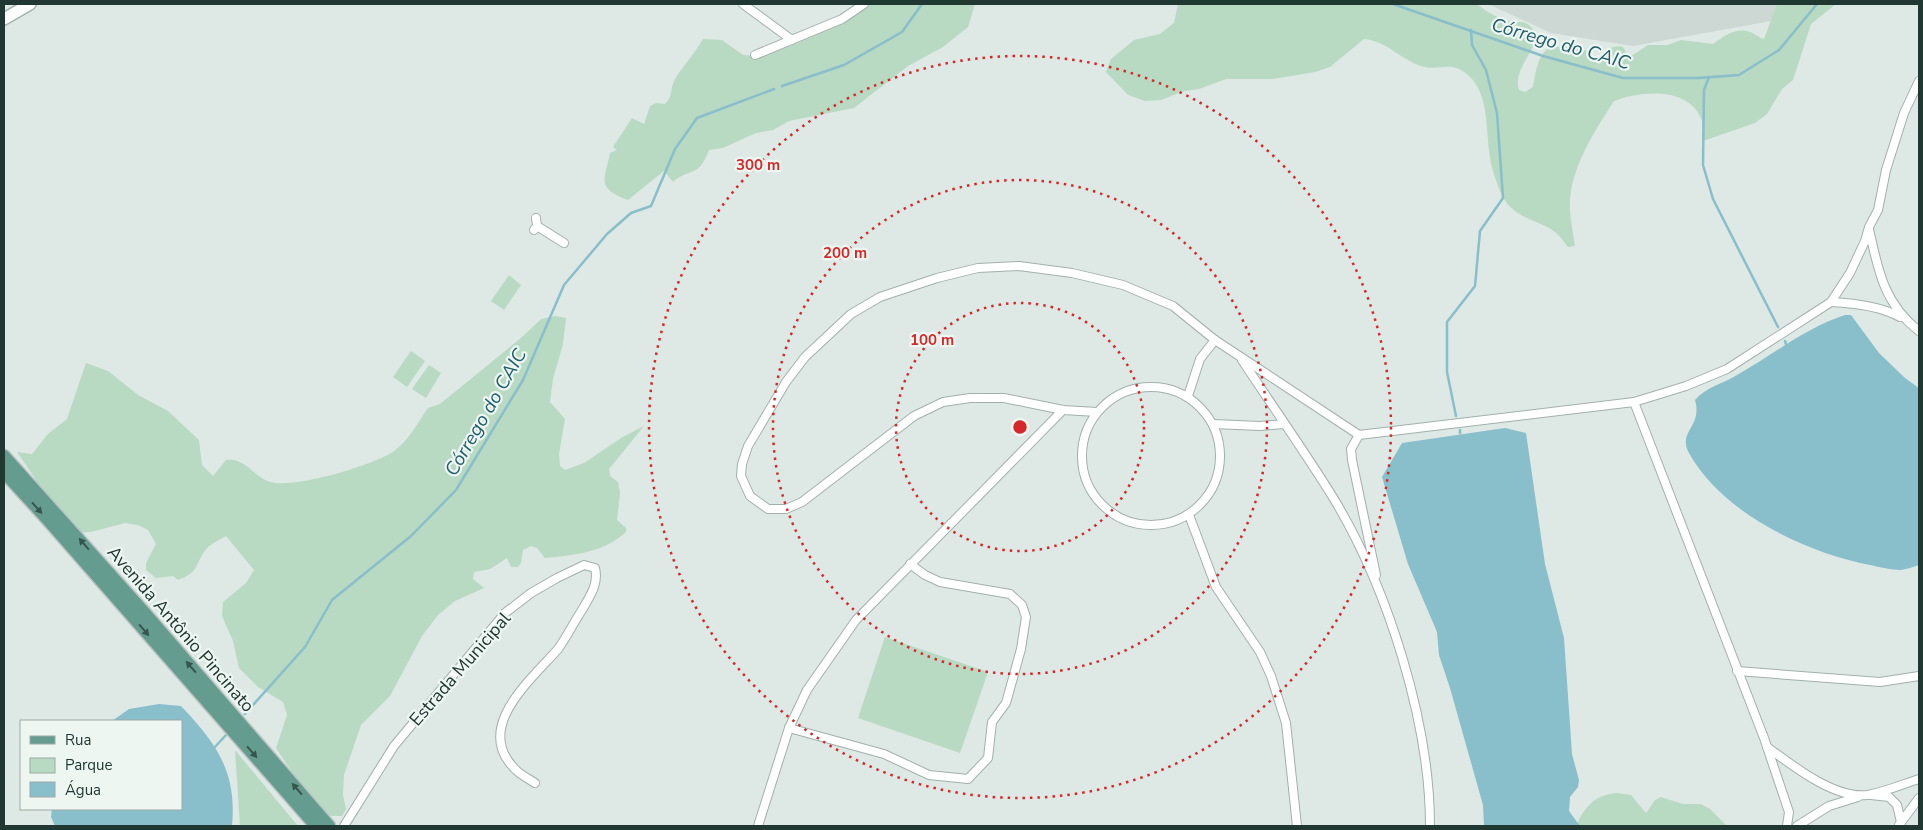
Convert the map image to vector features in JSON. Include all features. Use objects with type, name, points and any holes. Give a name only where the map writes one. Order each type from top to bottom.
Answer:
[{"type":"main road","points":[[4,19],[30,4]]},
{"type":"main road","name":"Avenida Antônio Pincinato","points":[[4,456],[136,604],[329,826]]},
{"type":"main road","name":"Avenida Antônio Pincinato","points":[[4,472],[316,826]]},
{"type":"street","points":[[743,4],[792,40]]},
{"type":"street","points":[[755,55],[842,19],[864,4]]},
{"type":"street","points":[[1097,412],[1063,410],[1004,398],[970,398],[942,402],[914,416],[802,502],[786,509],[768,509],[750,496],[741,476],[742,464],[757,428],[786,382],[805,357],[851,314],[880,297],[937,278],[978,268],[1020,266],[1072,273],[1123,285],[1173,306],[1215,340],[1359,435],[1634,402],[1686,386],[1727,369],[1831,302],[1850,273],[1865,241],[1868,226],[1878,210],[1889,160],[1904,113],[1919,81]]},
{"type":"street","points":[[536,225],[564,243]]},
{"type":"street","points":[[1868,226],[1878,271],[1892,303],[1904,319]]},
{"type":"street","points":[[1831,302],[1848,303],[1890,311],[1919,331]]},
{"type":"street","points":[[1188,396],[1200,358],[1215,340]]},
{"type":"street","points":[[1240,357],[1334,500],[1365,558],[1381,598],[1406,676],[1422,742],[1430,793],[1430,826]]},
{"type":"street","points":[[1143,387],[1169,388],[1188,396],[1202,408],[1213,424],[1220,443],[1219,470],[1216,484],[1205,501],[1189,515],[1169,524],[1148,526],[1126,521],[1107,510],[1093,494],[1087,480],[1081,452],[1086,431],[1097,412],[1112,398],[1130,389],[1143,387]]},
{"type":"street","points":[[1634,402],[1767,746],[1788,812],[1787,826]]},
{"type":"street","points":[[758,826],[789,728],[807,690],[856,620],[1063,410]]},
{"type":"street","points":[[1213,424],[1260,426],[1284,424]]},
{"type":"street","points":[[1359,435],[1351,449],[1352,460],[1381,598]]},
{"type":"street","points":[[1189,515],[1216,587],[1260,652],[1271,676],[1286,723],[1297,826]]},
{"type":"street","points":[[789,728],[884,754],[930,775],[968,779],[988,758],[992,722],[1006,703],[1021,649],[1026,618],[1022,605],[1010,594],[940,582],[910,564]]},
{"type":"street","name":"Estrada Municipal","points":[[344,826],[394,746],[505,613],[531,592],[584,565],[595,568],[597,578],[593,590],[560,646],[509,705],[499,733],[502,750],[515,770],[535,783]]},
{"type":"street","points":[[1737,671],[1880,682],[1919,676]]},
{"type":"street","points":[[1767,746],[1812,778],[1852,795],[1889,797],[1896,805],[1900,824]]},
{"type":"street","points":[[1797,826],[1829,806],[1919,779]]},
{"type":"street","points":[[1900,824],[1919,798]]},
{"type":"shaded area","points":[[1488,4],[1789,4],[1777,20],[1633,46],[1551,33]]},
{"type":"green space","points":[[866,4],[975,4],[968,27],[943,47],[908,66],[854,108],[789,121],[773,130],[756,133],[723,148],[709,150],[697,169],[673,182],[664,171],[628,200],[618,196],[606,187],[605,176],[610,153],[617,150],[613,147],[632,118],[644,124],[650,106],[656,103],[665,104],[668,101],[675,79],[703,39],[722,40],[743,55],[757,56],[798,43],[839,24]]},
{"type":"green space","points":[[1178,4],[1477,4],[1503,19],[1526,23],[1534,33],[1535,40],[1520,72],[1518,81],[1519,90],[1525,92],[1533,87],[1536,70],[1544,53],[1553,47],[1579,48],[1587,51],[1598,61],[1606,52],[1615,47],[1623,47],[1627,54],[1633,55],[1648,45],[1668,45],[1681,40],[1713,44],[1735,31],[1745,31],[1764,39],[1777,4],[1836,4],[1811,24],[1793,80],[1782,89],[1767,114],[1755,123],[1703,141],[1701,118],[1685,100],[1662,94],[1649,94],[1614,101],[1590,139],[1577,168],[1570,197],[1570,215],[1575,246],[1568,247],[1549,228],[1517,213],[1503,197],[1491,161],[1482,96],[1477,85],[1469,76],[1454,67],[1430,68],[1421,66],[1380,43],[1364,39],[1330,67],[1315,72],[1273,79],[1226,79],[1161,100],[1145,101],[1128,95],[1106,72],[1111,59],[1134,40],[1160,34],[1174,23]]},
{"type":"green space","points":[[509,275],[521,285],[504,310],[491,301]]},
{"type":"green space","points":[[555,316],[566,318],[563,344],[553,379],[550,402],[565,419],[559,454],[560,466],[565,470],[584,463],[621,438],[644,426],[609,469],[610,476],[618,482],[620,493],[617,520],[626,528],[626,532],[598,549],[567,556],[545,558],[537,548],[531,546],[523,550],[521,563],[518,567],[511,567],[507,558],[490,569],[474,572],[473,579],[484,588],[455,601],[438,615],[422,636],[390,696],[361,725],[344,775],[343,795],[346,809],[342,816],[331,816],[315,801],[276,748],[287,715],[283,702],[258,687],[239,668],[233,641],[222,616],[223,602],[246,583],[254,570],[226,536],[206,549],[195,569],[189,574],[178,580],[173,576],[156,578],[146,570],[146,563],[156,544],[148,530],[138,525],[125,523],[91,532],[73,533],[17,452],[32,454],[48,434],[67,419],[86,363],[108,371],[138,395],[168,411],[199,440],[202,465],[213,476],[226,460],[238,461],[244,464],[270,482],[296,482],[331,475],[366,464],[397,449],[428,408],[440,404],[521,338],[541,319]]},
{"type":"green space","points":[[411,351],[425,361],[407,387],[393,377]]},
{"type":"green space","points":[[429,365],[441,373],[426,398],[412,389]]},
{"type":"green space","points":[[885,637],[988,672],[960,753],[858,718]]},
{"type":"green space","points":[[235,750],[298,826],[240,826]]},
{"type":"green space","points":[[1617,793],[1631,795],[1646,813],[1655,800],[1661,797],[1683,804],[1701,804],[1710,809],[1727,826],[1576,826],[1591,803],[1602,796]]},
{"type":"water","points":[[1851,315],[1879,353],[1905,378],[1919,388],[1919,565],[1906,569],[1889,569],[1845,559],[1819,551],[1768,527],[1744,512],[1722,494],[1704,475],[1686,446],[1686,439],[1696,417],[1695,400],[1699,396],[1803,334],[1830,320]]},
{"type":"water","points":[[1505,428],[1526,433],[1545,564],[1564,638],[1572,754],[1579,780],[1578,787],[1570,797],[1569,811],[1580,826],[1484,826],[1483,805],[1439,655],[1437,632],[1408,564],[1382,477],[1402,443]]},
{"type":"water","points":[[159,704],[181,706],[194,720],[214,746],[228,774],[233,807],[232,826],[55,826],[51,817],[52,810],[182,810],[182,720],[113,720],[129,709]]},
{"type":"waterway","name":"Córrego do CAIC","points":[[782,86],[844,65],[902,32],[922,4]]},
{"type":"waterway","name":"Córrego do CAIC","points":[[1393,4],[1543,56],[1623,78],[1698,78],[1739,75],[1779,50],[1817,4]]},
{"type":"waterway","points":[[1456,416],[1447,372],[1447,322],[1475,286],[1480,231],[1503,198],[1497,113],[1486,70],[1472,45],[1471,30]]},
{"type":"waterway","points":[[1709,77],[1704,90],[1703,165],[1713,199],[1778,327]]},
{"type":"waterway","name":"Córrego do CAIC","points":[[245,714],[305,647],[332,600],[411,536],[456,490],[523,380],[564,285],[607,234],[631,213],[651,206],[675,149],[697,118],[774,89]]},
{"type":"waterway","points":[[213,749],[227,734]]}]
